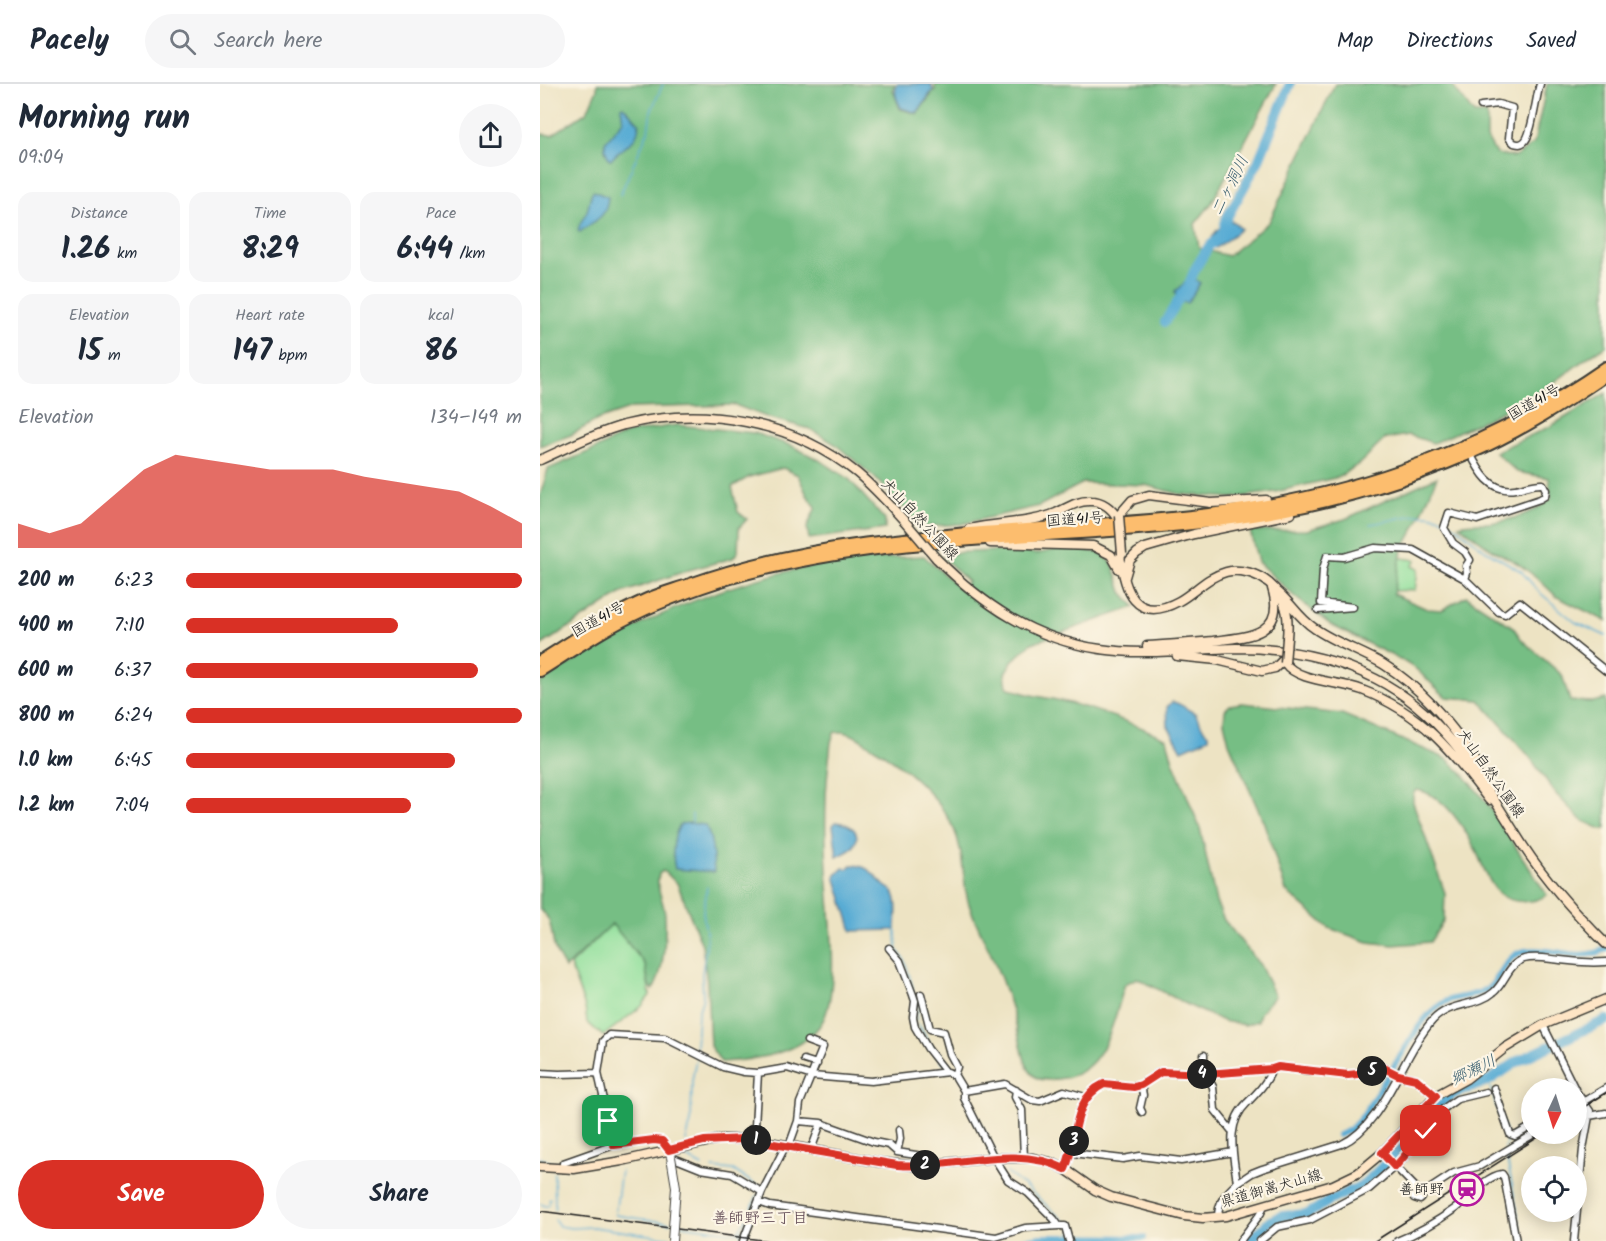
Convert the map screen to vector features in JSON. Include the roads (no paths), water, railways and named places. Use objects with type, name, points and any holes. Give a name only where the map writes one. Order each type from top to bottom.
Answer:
[{"type":"highway","name":"国道41号","points":[[540,661],[596,625],[648,598],[770,559],[822,549],[954,533],[1163,519],[1322,498],[1426,461],[1497,430],[1606,367]]},
{"type":"highway","name":"国道41号","points":[[540,671],[601,632],[655,605],[770,567],[825,557],[965,541],[1209,522],[1264,514],[1410,476],[1470,453],[1562,405],[1606,375]]},
{"type":"main road","name":"犬山自然公園線","points":[[540,460],[592,436],[640,422],[682,416],[729,418],[773,428],[838,459],[868,483],[936,558],[964,585],[1016,621],[1065,641],[1102,650],[1139,652],[1264,649],[1296,651],[1356,669],[1400,693],[1448,734],[1483,780],[1513,829],[1554,887],[1606,944]]},
{"type":"main road","points":[[1118,516],[1132,500],[1149,495],[1192,502],[1226,503],[1322,498]]},
{"type":"main road","points":[[1124,581],[1130,560],[1145,548],[1194,534],[1288,515],[1322,498]]},
{"type":"main road","points":[[954,533],[986,525],[1041,518],[1084,501],[1101,502],[1118,516],[1124,581]]},
{"type":"main road","points":[[965,541],[1093,546],[1111,555],[1116,561],[1127,591],[1134,600],[1145,607],[1155,608],[1179,600],[1210,579],[1226,572],[1237,571],[1253,574],[1271,584],[1305,622],[1316,630],[1383,664],[1427,698],[1470,753],[1504,805],[1513,829]]},
{"type":"main road","points":[[1102,650],[1248,637],[1265,628],[1274,616],[1276,603],[1271,584]]},
{"type":"main road","points":[[1102,650],[1143,656],[1205,658],[1262,671],[1275,668],[1284,661],[1288,615],[1278,592]]},
{"type":"main road","points":[[1284,661],[1297,675],[1361,689],[1408,713],[1435,734],[1490,801],[1505,815]]},
{"type":"main road","name":"県道御嵩犬山線","points":[[540,1167],[574,1169],[670,1154],[704,1141],[744,1139],[915,1167],[994,1158],[1023,1158],[1050,1162],[1065,1169],[1095,1190],[1111,1197],[1184,1216],[1218,1217],[1346,1180],[1383,1155],[1436,1096],[1466,1079],[1506,1048],[1543,1025],[1606,999]]},
{"type":"street","points":[[1481,106],[1498,104],[1512,108],[1509,138],[1514,143],[1521,144],[1525,142],[1529,132],[1540,84]]},
{"type":"street","points":[[1465,579],[1466,566],[1470,560],[1465,552],[1453,543],[1444,528],[1449,513],[1477,520],[1487,518],[1540,499],[1545,496],[1546,490],[1543,484],[1537,483],[1511,490],[1489,482],[1481,476],[1470,453]]},
{"type":"street","points":[[1318,610],[1353,607],[1321,603],[1323,569],[1327,556],[1344,557],[1375,548],[1413,550],[1465,579],[1499,612],[1505,614],[1520,602],[1606,671]]},
{"type":"street","points":[[890,948],[900,960],[913,994],[915,1001],[912,1017],[915,1027],[928,1049],[946,1072],[954,1076],[964,1091],[964,1098],[994,1158],[1008,1180],[1028,1193],[1062,1227],[1069,1241]]},
{"type":"street","points":[[1218,1217],[1220,1203],[1224,1196],[1252,1173],[1342,1144],[1355,1137],[1366,1126],[1434,1019],[1452,1007],[1480,1000],[1494,991],[1516,962],[1534,957],[1606,962]]},
{"type":"street","points":[[921,994],[930,1029],[944,1032],[950,1054],[957,1067],[954,1076]]},
{"type":"street","points":[[1543,1025],[1569,1078]]},
{"type":"street","points":[[614,1145],[598,1072],[603,1041],[609,1035],[665,1038],[723,1067],[744,1072],[758,1073],[788,1068],[812,1076],[871,1081],[946,1072]]},
{"type":"street","points":[[743,1241],[762,1192],[788,1145],[798,1121],[800,1103],[823,1047],[807,1041]]},
{"type":"street","points":[[1204,1055],[1205,1074],[1214,1087],[1215,1110],[1232,1130]]},
{"type":"street","points":[[804,1060],[817,1064]]},
{"type":"street","points":[[1065,1169],[1072,1153],[1078,1117],[1085,1097],[1104,1084],[1126,1087],[1141,1085],[1161,1072],[1205,1074],[1286,1067],[1348,1075],[1367,1073],[1380,1066],[1398,1075],[1416,1079],[1436,1096]]},
{"type":"street","points":[[1237,1183],[1232,1130],[1244,1106],[1259,1092],[1272,1069]]},
{"type":"street","points":[[540,1073],[598,1072]]},
{"type":"street","points":[[744,1139],[745,1134],[755,1125],[758,1073]]},
{"type":"street","points":[[964,1091],[1005,1084],[1032,1100],[1040,1101],[1064,1091],[1085,1097]]},
{"type":"street","points":[[1141,1085],[1143,1095],[1140,1108],[1142,1112]]},
{"type":"street","points":[[1494,1088],[1510,1134],[1515,1136],[1521,1132]]},
{"type":"street","points":[[1587,1093],[1606,1088]]},
{"type":"street","points":[[1016,1090],[1015,1097],[1022,1110],[1023,1158]]},
{"type":"street","points":[[1260,1241],[1277,1227],[1310,1220],[1369,1189],[1395,1167],[1443,1109],[1457,1099],[1486,1092]]},
{"type":"street","points":[[1574,1241],[1583,1149],[1589,1116],[1587,1107]]},
{"type":"street","points":[[1589,1116],[1606,1113]]},
{"type":"street","points":[[798,1121],[821,1123],[873,1142],[889,1145],[897,1152],[922,1156],[928,1165]]},
{"type":"street","points":[[811,1150],[821,1123]]},
{"type":"street","points":[[897,1152],[899,1130]]},
{"type":"street","points":[[563,1169],[563,1162],[614,1145],[662,1141],[670,1154],[676,1187],[672,1241]]},
{"type":"street","points":[[1383,1155],[1422,1194],[1454,1173],[1480,1166],[1521,1142]]},
{"type":"street","points":[[1072,1153],[1123,1160],[1140,1156],[1181,1161],[1233,1152]]},
{"type":"street","points":[[670,1154],[701,1169],[732,1174],[762,1192]]},
{"type":"street","points":[[1397,1241],[1412,1235],[1458,1207],[1483,1184],[1502,1173],[1516,1241]]},
{"type":"street","points":[[759,1202],[770,1206],[996,1237],[1025,1228],[1062,1227]]},
{"type":"street","points":[[1240,1241],[1261,1213],[1264,1205]]},
{"type":"water","points":[[897,84],[931,84],[933,90],[917,113],[901,108],[895,93]]},
{"type":"water","points":[[623,106],[639,123],[638,131],[632,141],[609,160],[605,142],[623,121],[621,107]]},
{"type":"water","points":[[593,191],[608,197],[607,205],[599,218],[580,232],[578,231],[580,223],[587,211]]},
{"type":"water","points":[[1230,221],[1241,229],[1216,248],[1211,244],[1215,233]]},
{"type":"water","points":[[1192,277],[1200,283],[1185,303],[1177,297],[1175,291]]},
{"type":"water","points":[[1172,702],[1195,713],[1209,738],[1182,750],[1168,726],[1167,707]]},
{"type":"water","points":[[835,822],[853,828],[857,836],[853,848],[837,857],[833,826]]},
{"type":"water","points":[[681,824],[705,825],[708,830],[714,872],[675,869],[674,840]]},
{"type":"water","points":[[851,865],[867,869],[893,892],[897,905],[896,930],[852,931],[835,876],[843,868],[847,869]]},
{"type":"waterway","points":[[620,195],[648,131],[651,111],[663,84]]},
{"type":"waterway","name":"二ヶ洞川","points":[[1165,322],[1186,292],[1195,269],[1209,246],[1223,236],[1226,219],[1258,162],[1290,84]]},
{"type":"waterway","points":[[1370,524],[1418,515],[1446,520]]},
{"type":"waterway","points":[[1450,522],[1485,550],[1521,571],[1539,592],[1575,622],[1606,636]]},
{"type":"waterway","points":[[692,814],[692,822]]},
{"type":"waterway","points":[[696,1048],[698,1013],[703,998],[702,974],[707,939],[703,912],[707,887]]},
{"type":"waterway","points":[[896,930],[897,950],[904,959],[913,988]]},
{"type":"waterway","points":[[1339,1135],[1350,1130],[1362,1117],[1418,1028],[1437,1007],[1452,999],[1487,989],[1512,957],[1518,953],[1535,950],[1586,955],[1606,949]]},
{"type":"waterway","points":[[916,1020],[918,1001]]},
{"type":"waterway","name":"郷瀬川","points":[[1250,1241],[1270,1221],[1283,1216],[1308,1214],[1363,1185],[1413,1137],[1437,1106],[1455,1093],[1488,1081],[1520,1060],[1606,1020]]},
{"type":"waterway","points":[[918,1024],[937,1056]]},
{"type":"waterway","points":[[686,1141],[691,1122],[692,1081],[696,1059]]},
{"type":"waterway","points":[[940,1060],[950,1067]]},
{"type":"waterway","points":[[1488,1081],[1507,1137],[1505,1149]]},
{"type":"waterway","points":[[967,1097],[996,1153]]},
{"type":"waterway","points":[[683,1152],[685,1157],[702,1166]]},
{"type":"waterway","points":[[1506,1154],[1523,1241]]},
{"type":"waterway","points":[[540,1158],[554,1164]]},
{"type":"waterway","points":[[713,1168],[733,1170],[759,1187]]},
{"type":"waterway","points":[[621,1170],[615,1215],[670,1223]]},
{"type":"waterway","points":[[554,1173],[555,1209]]},
{"type":"waterway","points":[[1007,1173],[1063,1220]]},
{"type":"waterway","points":[[739,1230],[750,1213],[757,1195]]},
{"type":"waterway","points":[[540,1204],[546,1206],[549,1204]]},
{"type":"waterway","points":[[555,1220],[559,1226],[571,1228],[593,1227],[670,1238]]},
{"type":"waterway","points":[[675,1224],[737,1233],[739,1230],[742,1231],[740,1235]]},
{"type":"waterway","points":[[1071,1232],[1074,1241]]},
{"type":"waterway","points":[[1018,1241],[1041,1237],[1144,1238]]},
{"type":"waterway","points":[[674,1239],[690,1241]]},
{"type":"railway","points":[[1587,1105],[1606,1093]]},
{"type":"railway","points":[[1375,1241],[1527,1144]]},
{"type":"railway","points":[[540,1211],[769,1241]]},
{"type":"place","name":"善師野","points":[[1467,1189]]},
{"type":"district","name":"善師野三丁目","points":[[760,1217]]}]
